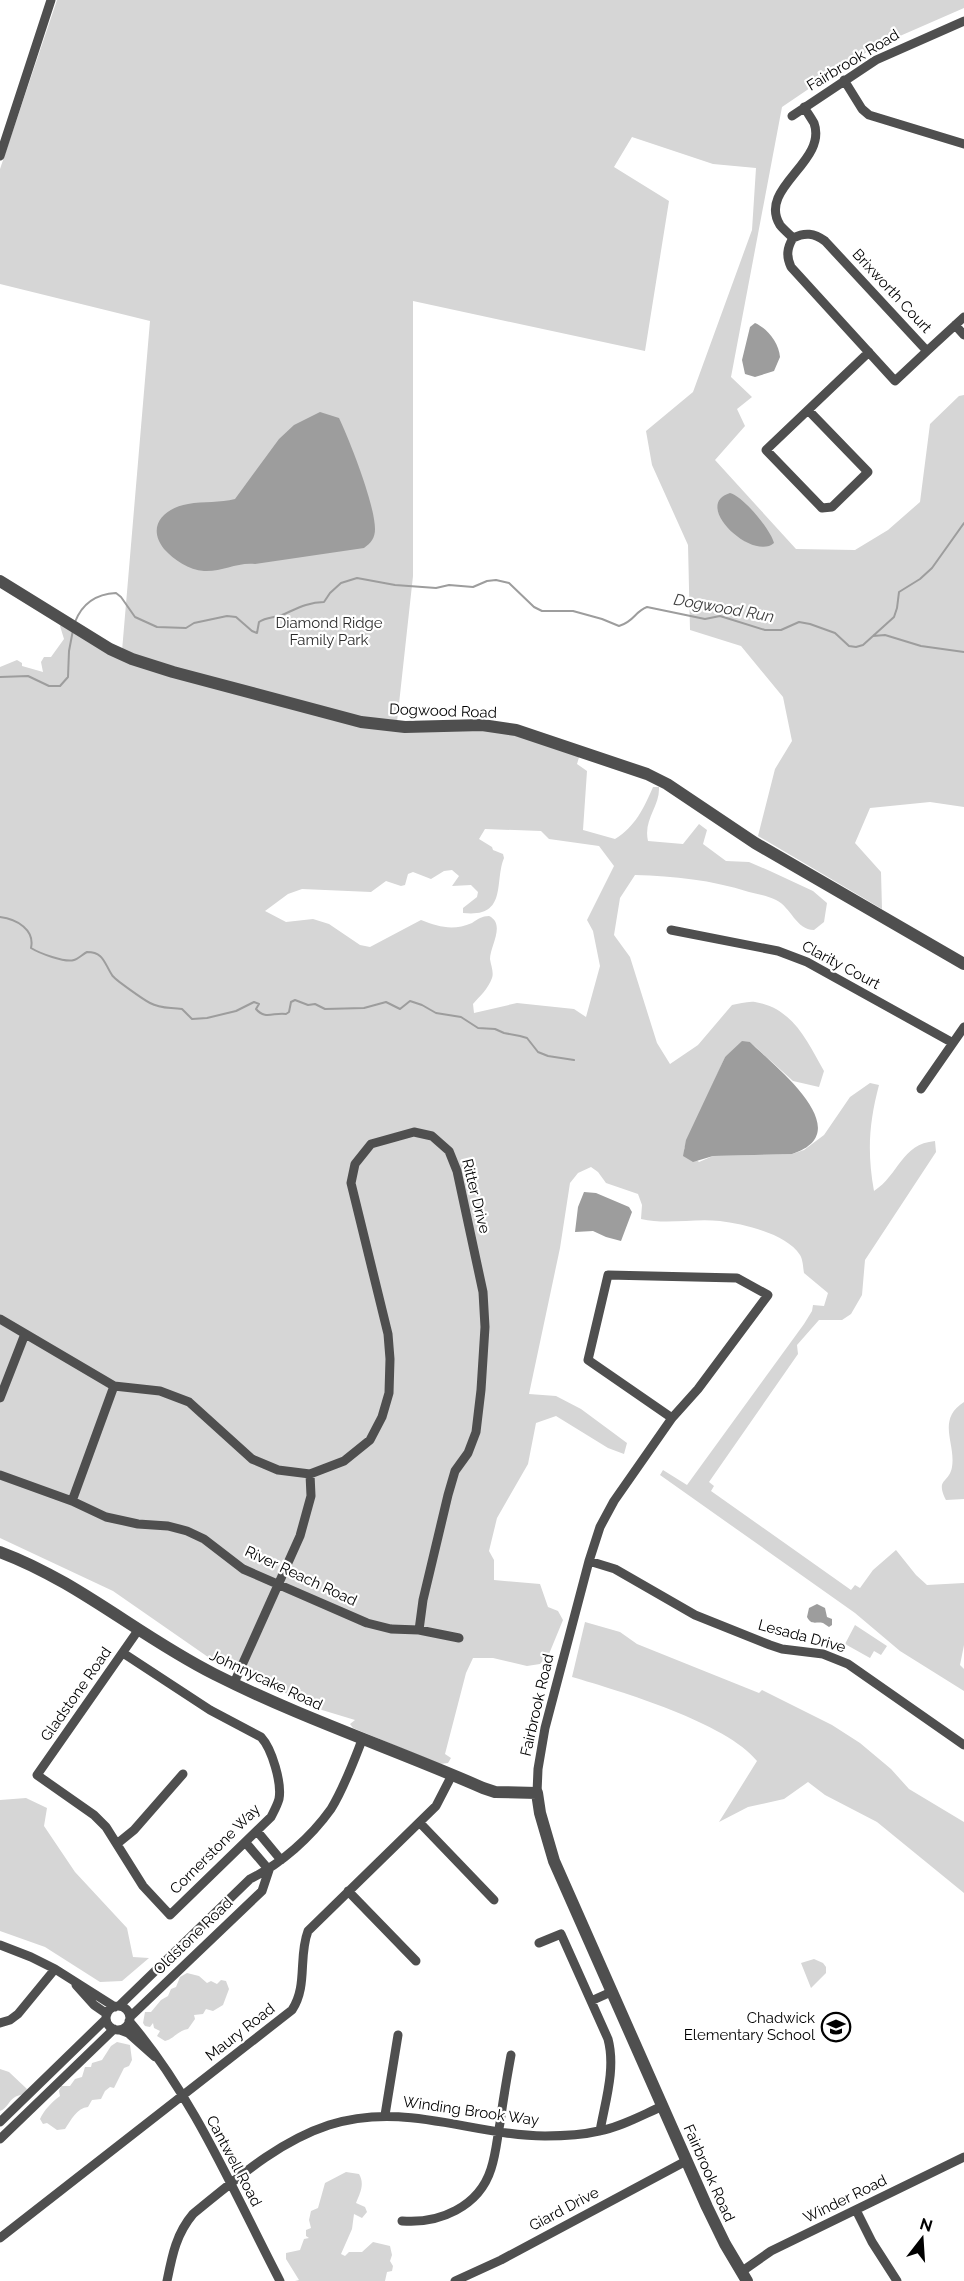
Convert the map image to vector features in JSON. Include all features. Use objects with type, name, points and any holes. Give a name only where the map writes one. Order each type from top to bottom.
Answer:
[{"type":"street","points":[[0,156],[51,0]]},
{"type":"street","name":"Fairbrook Road","points":[[792,116],[844,80],[886,55],[964,21]]},
{"type":"street","points":[[844,80],[862,109],[869,115],[964,144]]},
{"type":"street","points":[[793,238],[780,225],[775,210],[779,195],[804,162],[814,142],[814,123],[804,107]]},
{"type":"street","name":"Brixworth Court","points":[[806,234],[818,236],[825,241],[927,351],[895,381],[791,267],[787,252],[793,238],[806,234]]},
{"type":"street","points":[[927,351],[964,317]]},
{"type":"street","points":[[955,325],[964,335]]},
{"type":"street","points":[[808,410],[868,472],[832,507],[822,508],[766,450],[808,410],[869,352]]},
{"type":"street","name":"Dogwood Road","points":[[0,581],[110,649],[145,664],[361,722],[405,727],[482,725],[516,730],[647,774],[667,784],[764,849],[964,963]]},
{"type":"street","name":"Clarity Court","points":[[671,930],[778,951],[807,962],[953,1043]]},
{"type":"street","points":[[921,1089],[964,1027]]},
{"type":"street","name":"Ritter Drive","points":[[310,1474],[344,1461],[370,1440],[382,1417],[389,1393],[388,1334],[351,1182],[355,1164],[371,1144],[414,1132],[432,1136],[449,1151],[457,1171],[483,1292],[485,1327],[476,1432],[468,1452],[455,1471],[448,1495],[423,1600],[419,1630]]},
{"type":"street","name":"Fairbrook Road","points":[[672,1418],[588,1360],[608,1275],[737,1278],[768,1295],[698,1389],[672,1418],[614,1501],[600,1527],[545,1728],[538,1769],[537,1793],[540,1813],[554,1862],[686,2161],[725,2244],[744,2276]]},
{"type":"street","points":[[0,1319],[114,1386],[160,1391],[189,1402],[252,1459],[279,1470],[310,1474],[311,1496],[300,1536],[234,1683]]},
{"type":"street","points":[[0,1398],[25,1334]]},
{"type":"street","points":[[72,1501],[114,1386]]},
{"type":"street","name":"River Reach Road","points":[[0,1475],[106,1516],[138,1524],[168,1526],[187,1531],[204,1539],[243,1569],[367,1623],[391,1629],[419,1630],[459,1638]]},
{"type":"street","name":"Johnnycake Road","points":[[0,1552],[85,1594],[185,1658],[234,1683],[362,1740],[495,1792],[537,1793]]},
{"type":"street","name":"Lesada Drive","points":[[589,1561],[629,1576],[695,1615],[770,1645],[837,1658],[864,1673],[964,1745]]},
{"type":"street","name":"Gladstone Road","points":[[37,1775],[139,1629]]},
{"type":"street","name":"Cornerstone Way","points":[[37,1775],[94,1815],[118,1843],[143,1886],[170,1915],[271,1817],[279,1798],[279,1788],[272,1754],[267,1743],[254,1732],[210,1710],[123,1653]]},
{"type":"street","name":"Oldstone Road","points":[[117,2006],[250,1879],[269,1870],[303,1840],[332,1807],[362,1740]]},
{"type":"street","points":[[118,1843],[134,1830],[183,1774]]},
{"type":"street","name":"Maury Road","points":[[0,2238],[292,2010],[299,1997],[303,1946],[308,1931],[420,1823],[442,1798],[452,1775]]},
{"type":"street","points":[[420,1823],[494,1900]]},
{"type":"street","points":[[257,1831],[281,1860]]},
{"type":"street","points":[[246,1843],[269,1870]]},
{"type":"street","name":"Oldstone Road","points":[[130,2019],[262,1891],[269,1870]]},
{"type":"street","points":[[348,1891],[416,1961]]},
{"type":"street","points":[[540,1943],[561,1934],[611,2049],[611,2070],[600,2131]]},
{"type":"street","points":[[0,1945],[55,1969],[126,2010],[130,2019],[125,2028],[117,2029],[108,2025],[106,2016],[73,1981]]},
{"type":"street","points":[[0,2023],[18,2014],[55,1969]]},
{"type":"street","points":[[591,2001],[612,1992]]},
{"type":"street","points":[[0,2122],[117,2006]]},
{"type":"street","name":"Cantwell Road","points":[[130,2019],[183,2096],[280,2281]]},
{"type":"street","points":[[0,2139],[117,2029]]},
{"type":"street","name":"Cantwell Road","points":[[117,2029],[128,2033],[157,2058]]},
{"type":"street","points":[[385,2115],[398,2035]]},
{"type":"street","points":[[402,2221],[418,2222],[444,2217],[464,2206],[474,2197],[490,2172],[511,2055]]},
{"type":"street","name":"Winding Brook Way","points":[[167,2281],[174,2247],[185,2224],[193,2214],[273,2152],[309,2132],[347,2120],[385,2115],[424,2118],[543,2136],[600,2131],[663,2106]]},
{"type":"street","name":"Winder Road","points":[[744,2276],[771,2251],[964,2157]]},
{"type":"street","name":"Giard Drive","points":[[455,2281],[501,2260],[686,2161]]},
{"type":"street","points":[[856,2210],[872,2242],[897,2281]]},
{"type":"green space","name":"Diamond Ridge Family Park","points":[[57,0],[964,0],[964,8],[877,46],[782,107],[731,377],[752,397],[737,409],[745,426],[715,460],[796,549],[855,550],[888,530],[920,502],[930,424],[959,396],[964,395],[964,807],[930,802],[870,808],[855,843],[881,872],[882,909],[758,836],[775,769],[792,741],[783,697],[741,646],[690,630],[688,545],[652,465],[646,431],[693,392],[752,230],[756,168],[713,164],[632,137],[614,167],[669,201],[645,351],[413,301],[413,576],[397,722],[292,702],[122,651],[150,321],[0,284],[0,169]]},
{"type":"green space","points":[[62,623],[111,653],[332,720],[496,730],[580,754],[577,764],[587,771],[583,830],[615,839],[633,823],[653,787],[659,787],[659,794],[648,826],[648,841],[683,844],[699,824],[707,830],[703,844],[726,861],[749,862],[813,891],[827,903],[824,922],[814,930],[803,926],[781,903],[773,899],[707,882],[635,875],[620,898],[614,935],[630,957],[657,1043],[670,1064],[698,1045],[732,1005],[752,1002],[768,1005],[789,1019],[805,1038],[824,1071],[819,1087],[793,1081],[750,1042],[725,1057],[684,1149],[699,1162],[713,1156],[792,1154],[804,1150],[824,1135],[850,1097],[870,1083],[879,1085],[870,1138],[870,1163],[874,1191],[889,1177],[907,1154],[924,1143],[935,1141],[936,1152],[865,1260],[862,1295],[851,1314],[842,1320],[819,1320],[797,1345],[798,1354],[709,1482],[714,1486],[711,1491],[851,1590],[855,1585],[860,1588],[873,1570],[896,1550],[927,1585],[964,1583],[964,1645],[960,1665],[964,1669],[964,1691],[900,1651],[855,1613],[660,1475],[663,1470],[687,1485],[804,1324],[813,1305],[824,1306],[828,1293],[804,1273],[801,1257],[785,1241],[764,1231],[720,1221],[641,1219],[642,1205],[638,1194],[606,1183],[591,1167],[578,1173],[570,1183],[560,1248],[529,1394],[556,1396],[581,1409],[627,1443],[624,1454],[608,1448],[556,1416],[536,1423],[528,1464],[497,1518],[489,1551],[494,1560],[494,1580],[540,1584],[548,1607],[558,1611],[563,1620],[549,1654],[540,1664],[527,1666],[493,1658],[473,1658],[466,1673],[445,1754],[451,1758],[448,1763],[440,1764],[353,1728],[350,1724],[355,1720],[322,1710],[208,1657],[113,1591],[0,1538],[0,667],[17,660],[22,663],[22,666],[43,672],[41,662],[44,657],[51,657],[64,639],[60,626]],"holes":[[[485,829],[541,831],[549,839],[599,846],[614,866],[587,920],[593,931],[600,966],[586,1017],[574,1009],[517,1003],[474,1013],[473,1004],[486,989],[493,976],[490,959],[497,930],[494,920],[489,916],[472,923],[452,927],[421,920],[370,947],[360,945],[329,924],[313,919],[286,922],[265,911],[288,894],[302,889],[371,892],[386,881],[401,886],[405,885],[408,874],[413,872],[431,879],[444,871],[452,870],[459,876],[452,886],[471,885],[478,892],[477,897],[463,908],[463,913],[477,913],[487,910],[497,896],[504,858],[503,854],[493,850],[479,839]]]},
{"type":"green space","points":[[964,1402],[964,1499],[946,1500],[942,1484],[950,1472],[953,1458],[949,1424],[951,1416]]},
{"type":"green space","points":[[585,1622],[620,1632],[637,1644],[759,1693],[762,1690],[832,1725],[860,1743],[891,1769],[909,1789],[964,1822],[964,1893],[877,1822],[825,1795],[808,1782],[784,1799],[748,1807],[719,1822],[757,1761],[742,1747],[698,1721],[644,1700],[572,1677]]},
{"type":"green space","points":[[855,1625],[887,1646],[881,1655],[874,1651],[870,1658],[845,1644]]},
{"type":"green space","points":[[26,1798],[47,1808],[44,1826],[75,1872],[127,1928],[133,1957],[149,1958],[122,1981],[100,1982],[45,1947],[0,1931],[0,1800]]},
{"type":"green space","points":[[814,1959],[823,1963],[826,1973],[811,1988],[801,1963]]},
{"type":"green space","points":[[187,1973],[199,1976],[207,1983],[211,1981],[217,1984],[221,1980],[226,1981],[229,1989],[223,2005],[213,2011],[206,2009],[203,2014],[194,2015],[195,2019],[188,2029],[165,2041],[157,2036],[160,2031],[154,2028],[153,2023],[150,2027],[145,2026],[143,2023],[145,2012],[151,2012],[161,2000],[168,1996],[171,1989],[176,1987],[180,1977]]},
{"type":"green space","points":[[117,2042],[130,2045],[132,2060],[129,2066],[124,2068],[114,2088],[110,2087],[101,2099],[92,2100],[88,2107],[77,2112],[65,2129],[57,2130],[47,2123],[43,2124],[40,2119],[48,2106],[60,2096],[61,2086],[70,2086],[75,2079],[82,2077],[85,2067],[91,2067],[92,2063],[102,2060],[111,2046]]},
{"type":"green space","points":[[0,2069],[9,2072],[27,2089],[0,2111]]},
{"type":"green space","points":[[346,2172],[359,2174],[362,2185],[356,2203],[365,2207],[367,2212],[362,2218],[354,2214],[352,2229],[341,2254],[345,2256],[349,2252],[362,2252],[373,2242],[390,2246],[392,2271],[387,2272],[385,2281],[295,2281],[299,2280],[286,2259],[286,2253],[300,2250],[304,2239],[309,2238],[306,2236],[306,2230],[311,2228],[309,2220],[311,2211],[318,2208],[325,2183]]},
{"type":"shaded area","points":[[755,323],[764,328],[772,337],[780,357],[774,371],[755,377],[745,374],[742,360],[750,327]]},
{"type":"shaded area","points":[[320,412],[339,418],[349,442],[374,518],[375,529],[371,542],[364,548],[204,571],[182,564],[164,549],[159,541],[157,526],[165,514],[188,504],[235,499],[279,439],[294,425]]},
{"type":"shaded area","points":[[730,493],[736,495],[756,514],[774,543],[764,547],[753,545],[730,530],[721,519],[717,509],[720,499]]},
{"type":"shaded area","points":[[742,1041],[750,1042],[806,1098],[815,1115],[818,1130],[811,1144],[792,1154],[713,1156],[693,1162],[683,1156],[686,1140],[725,1057]]},
{"type":"shaded area","points":[[584,1192],[596,1193],[629,1207],[632,1212],[621,1241],[593,1231],[575,1232],[578,1207]]},
{"type":"shaded area","points":[[817,1604],[825,1608],[827,1617],[832,1619],[832,1625],[829,1627],[823,1623],[812,1622],[807,1617],[809,1608]]},
{"type":"waterway","name":"Dogwood Run","points":[[75,622],[91,601],[102,595],[116,593],[135,617],[157,627],[186,628],[194,623],[227,616],[236,617],[257,633],[259,622],[262,620],[307,605],[324,602],[341,583],[357,578],[395,585],[436,588],[449,585],[473,587],[496,580],[509,583],[534,607],[542,611],[573,611],[619,626],[647,607],[705,619],[720,616],[765,630],[781,630],[799,622],[810,624],[835,633],[849,646],[856,647],[863,645],[894,617],[899,592],[920,579],[932,568],[964,523]]},
{"type":"waterway","name":"Dogwood Run","points":[[0,677],[28,676],[49,686],[60,686],[68,677],[73,630]]},
{"type":"waterway","points":[[873,636],[885,635],[921,646],[964,652]]},
{"type":"waterway","points":[[0,917],[13,920],[23,927],[30,936],[31,948],[46,955],[70,961],[87,952],[93,952],[103,959],[114,977],[136,994],[158,1006],[182,1009],[192,1019],[236,1011],[254,1002],[259,1004],[256,1009],[259,1012],[270,1015],[286,1014],[289,1012],[291,1002],[295,1000],[308,1005],[315,1004],[325,1009],[364,1008],[386,1002],[400,1009],[410,1001],[436,1013],[461,1017],[478,1028],[495,1029],[527,1038],[538,1052],[548,1056],[574,1060]]},
{"type":"place","name":"Chadwick Elementary School","points":[[836,2027]]}]
